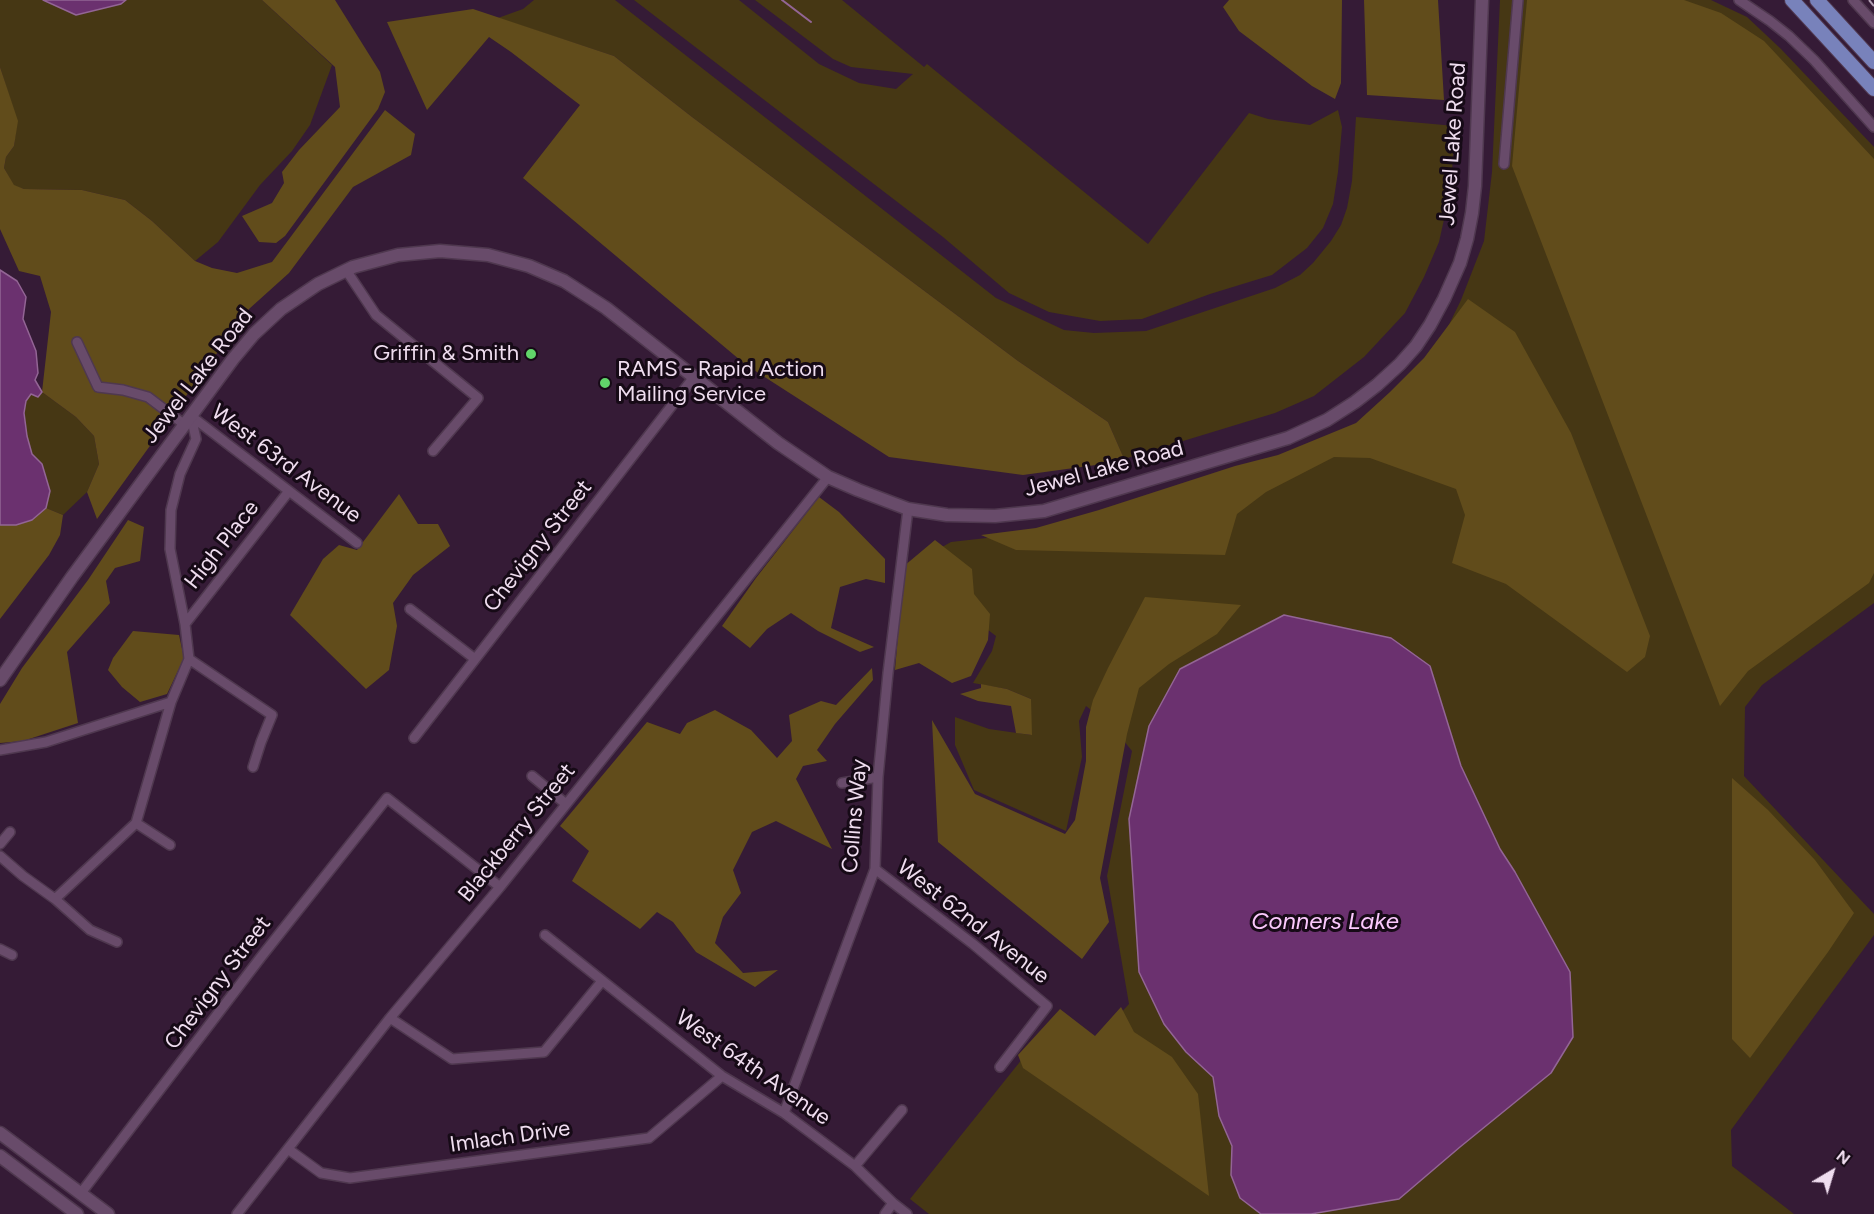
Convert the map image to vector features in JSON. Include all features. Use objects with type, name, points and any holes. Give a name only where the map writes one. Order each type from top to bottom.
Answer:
[{"type":"main road","name":"Jewel Lake Road","points":[[0,680],[72,577],[238,352],[264,323],[302,294],[346,270],[398,255],[433,251],[480,254],[520,263],[555,277],[589,296],[778,443],[828,477],[908,508],[957,515],[995,516],[1044,511],[1288,438],[1327,420],[1355,402],[1400,364],[1430,325],[1452,281],[1467,239],[1475,186],[1482,0]]},
{"type":"main road","points":[[1792,0],[1874,89]]},
{"type":"main road","points":[[1817,0],[1874,62]]},
{"type":"main road","points":[[0,1133],[108,1214]]},
{"type":"main road","points":[[0,1156],[77,1214]]},
{"type":"street","points":[[1504,164],[1518,0]]},
{"type":"street","points":[[1739,0],[1789,36],[1814,60],[1874,127]]},
{"type":"street","points":[[1853,0],[1874,23]]},
{"type":"street","points":[[346,270],[361,296],[376,315],[478,398],[433,450]]},
{"type":"street","name":"West 63rd Avenue","points":[[77,342],[98,387],[123,390],[148,397],[188,421],[289,491],[357,543]]},
{"type":"street","name":"Chevigny Street","points":[[414,738],[694,377]]},
{"type":"street","points":[[55,899],[136,823],[171,702],[189,659],[185,624],[170,549],[171,510],[180,474],[196,439],[188,421]]},
{"type":"street","name":"Blackberry Street","points":[[237,1214],[390,1018],[500,887],[828,477]]},
{"type":"street","name":"High Place","points":[[185,624],[289,491]]},
{"type":"street","name":"Collins Way","points":[[784,1113],[875,869],[878,777],[908,508]]},
{"type":"street","points":[[410,609],[474,659]]},
{"type":"street","points":[[189,659],[273,715],[253,767]]},
{"type":"street","points":[[0,750],[46,742],[171,702]]},
{"type":"street","points":[[532,776],[566,804]]},
{"type":"street","points":[[842,783],[878,777]]},
{"type":"street","name":"Chevigny Street","points":[[81,1192],[275,939],[387,798],[500,887]]},
{"type":"street","points":[[136,823],[170,845]]},
{"type":"street","points":[[0,843],[10,832]]},
{"type":"street","points":[[0,856],[90,930],[117,942]]},
{"type":"street","name":"West 62nd Avenue","points":[[875,869],[973,944],[1047,1006],[1000,1067]]},
{"type":"street","name":"West 64th Avenue","points":[[545,935],[722,1076],[784,1113],[855,1166],[907,1214]]},
{"type":"street","points":[[0,949],[12,954]]},
{"type":"street","points":[[390,1018],[452,1059],[544,1052],[602,981]]},
{"type":"street","name":"Imlach Drive","points":[[288,1149],[321,1173],[350,1178],[649,1138],[722,1076]]},
{"type":"street","points":[[855,1166],[902,1110]]},
{"type":"street","points":[[885,1214],[893,1203]]},
{"type":"shaded area","points":[[0,0],[43,0],[76,15],[121,4],[126,0],[262,0],[332,65],[310,125],[292,151],[260,185],[218,242],[195,261],[152,221],[125,200],[82,190],[24,189],[14,186],[4,168],[6,157],[14,146],[17,121],[0,67]]},
{"type":"shaded area","points":[[262,0],[335,0],[380,72],[385,92],[378,109],[285,236],[276,243],[259,242],[242,216],[272,203],[284,183],[282,172],[299,150],[340,107],[335,67]]},
{"type":"shaded area","points":[[534,0],[615,0],[996,298],[1064,330],[1094,333],[1146,331],[1275,288],[1300,275],[1313,263],[1341,225],[1352,181],[1356,117],[1455,126],[1451,188],[1439,242],[1405,313],[1364,357],[1314,396],[1275,413],[1124,459],[1108,422],[1018,361],[614,56],[498,18],[523,9]]},
{"type":"shaded area","points":[[634,0],[739,0],[819,64],[859,83],[896,89],[913,74],[851,67],[833,59],[755,0],[842,0],[924,67],[927,64],[1148,244],[1249,113],[1268,119],[1310,125],[1338,110],[1342,127],[1333,204],[1323,228],[1307,248],[1272,275],[1210,294],[1142,319],[1100,321],[1049,312],[1009,293],[943,237]]},
{"type":"shaded area","points":[[1229,0],[1342,0],[1341,83],[1335,99],[1312,86],[1239,31],[1223,7]]},
{"type":"shaded area","points":[[1364,0],[1438,0],[1444,100],[1367,95]]},
{"type":"shaded area","points":[[1500,0],[1711,0],[1747,17],[1781,49],[1874,147],[1874,603],[1762,685],[1745,707],[1744,776],[1874,914],[1874,935],[1731,1130],[1732,1166],[1794,1214],[929,1214],[910,1199],[1059,1013],[1096,1040],[1129,1004],[1107,876],[1132,751],[1112,726],[1086,706],[1079,721],[1082,757],[1066,831],[974,790],[955,745],[955,717],[989,729],[1031,735],[1031,699],[1007,689],[973,683],[992,651],[996,636],[909,570],[926,556],[951,542],[1040,532],[1352,432],[1421,372],[1444,335],[1461,300],[1484,241],[1492,172]]},
{"type":"shaded area","points":[[1527,0],[1684,0],[1721,13],[1764,41],[1874,159],[1874,573],[1869,583],[1748,671],[1720,706],[1512,166]]},
{"type":"shaded area","points":[[473,9],[614,56],[1018,361],[1108,422],[1125,461],[1023,475],[889,457],[746,365],[523,178],[580,105],[489,37],[427,110],[387,22]]},
{"type":"shaded area","points":[[0,67],[18,121],[14,146],[6,157],[4,168],[14,185],[24,189],[82,190],[125,200],[152,221],[195,261],[212,268],[237,273],[272,262],[385,110],[415,134],[411,155],[353,187],[289,273],[249,309],[97,519],[87,492],[99,464],[94,436],[76,417],[42,392],[51,312],[40,276],[19,271],[0,229]]},
{"type":"shaded area","points":[[1468,299],[1515,332],[1571,433],[1650,636],[1645,657],[1627,672],[1506,584],[1452,563],[1465,515],[1456,489],[1370,458],[1334,457],[1266,492],[1237,514],[1225,555],[1016,550],[981,535],[1036,528],[1099,510],[1235,466],[1278,455],[1356,423],[1424,358]]},
{"type":"shaded area","points":[[42,392],[76,417],[94,436],[99,464],[87,492],[63,515],[46,508],[50,491],[42,464],[32,455],[27,436],[24,413],[26,401],[31,393],[38,397]]},
{"type":"shaded area","points":[[399,494],[418,524],[438,524],[450,546],[413,575],[393,603],[397,626],[389,670],[366,689],[290,615],[323,559],[339,545],[357,550]]},
{"type":"shaded area","points":[[819,497],[839,512],[885,559],[885,583],[866,579],[840,587],[831,628],[874,647],[860,652],[818,631],[791,613],[767,629],[750,648],[722,626]]},
{"type":"shaded area","points":[[46,508],[63,515],[60,535],[49,555],[0,619],[0,525],[16,525],[32,520]]},
{"type":"shaded area","points":[[128,520],[144,527],[140,561],[115,568],[106,581],[110,603],[67,652],[78,723],[23,741],[0,743],[0,704],[22,668],[88,580]]},
{"type":"shaded area","points":[[935,540],[972,569],[974,594],[990,614],[988,640],[971,676],[952,683],[919,663],[895,670],[904,566]]},
{"type":"shaded area","points":[[1145,597],[1241,605],[1217,634],[1169,664],[1139,688],[1127,734],[1100,878],[1109,922],[1082,959],[938,842],[932,720],[975,794],[1065,834],[1075,820],[1086,761],[1086,727],[1093,700]]},
{"type":"shaded area","points":[[133,631],[179,635],[184,658],[167,694],[140,702],[122,687],[108,670],[113,658]]},
{"type":"shaded area","points":[[872,668],[873,680],[835,724],[817,750],[827,761],[803,766],[796,779],[832,849],[776,821],[752,832],[733,870],[741,893],[723,917],[715,943],[743,973],[778,970],[755,987],[696,952],[673,922],[657,912],[640,929],[572,881],[589,851],[560,826],[647,722],[680,734],[687,723],[715,710],[751,730],[777,758],[792,741],[789,715],[821,701],[836,705]]},
{"type":"shaded area","points":[[981,684],[1007,689],[1031,699],[1032,735],[1016,733],[1011,706],[978,701],[960,694],[981,688]]},
{"type":"shaded area","points":[[1732,778],[1768,810],[1815,860],[1854,913],[1750,1058],[1732,1039]]},
{"type":"shaded area","points":[[1121,1007],[1134,1032],[1172,1057],[1198,1094],[1209,1196],[1023,1068],[1018,1055],[1060,1009],[1095,1036]]},
{"type":"water","points":[[43,0],[126,0],[121,4],[76,15]]},
{"type":"water","points":[[0,270],[17,281],[26,297],[23,319],[36,351],[38,373],[35,380],[42,392],[38,397],[31,394],[26,401],[24,413],[32,454],[42,464],[50,491],[46,508],[32,520],[16,525],[0,525]]},
{"type":"water","name":"Conners Lake","points":[[1284,615],[1391,638],[1430,666],[1461,766],[1500,849],[1570,972],[1573,1037],[1551,1073],[1399,1199],[1311,1214],[1261,1214],[1240,1198],[1231,1175],[1232,1146],[1219,1116],[1213,1077],[1186,1052],[1164,1024],[1139,972],[1129,819],[1149,726],[1180,669]]},
{"type":"waterway","points":[[782,0],[811,22]]},
{"type":"railway","points":[[1869,0],[1874,6]]},
{"type":"place","name":"Griffin & Smith","points":[[531,354]]},
{"type":"place","name":"RAMS - Rapid Action Mailing Service","points":[[605,383]]}]
